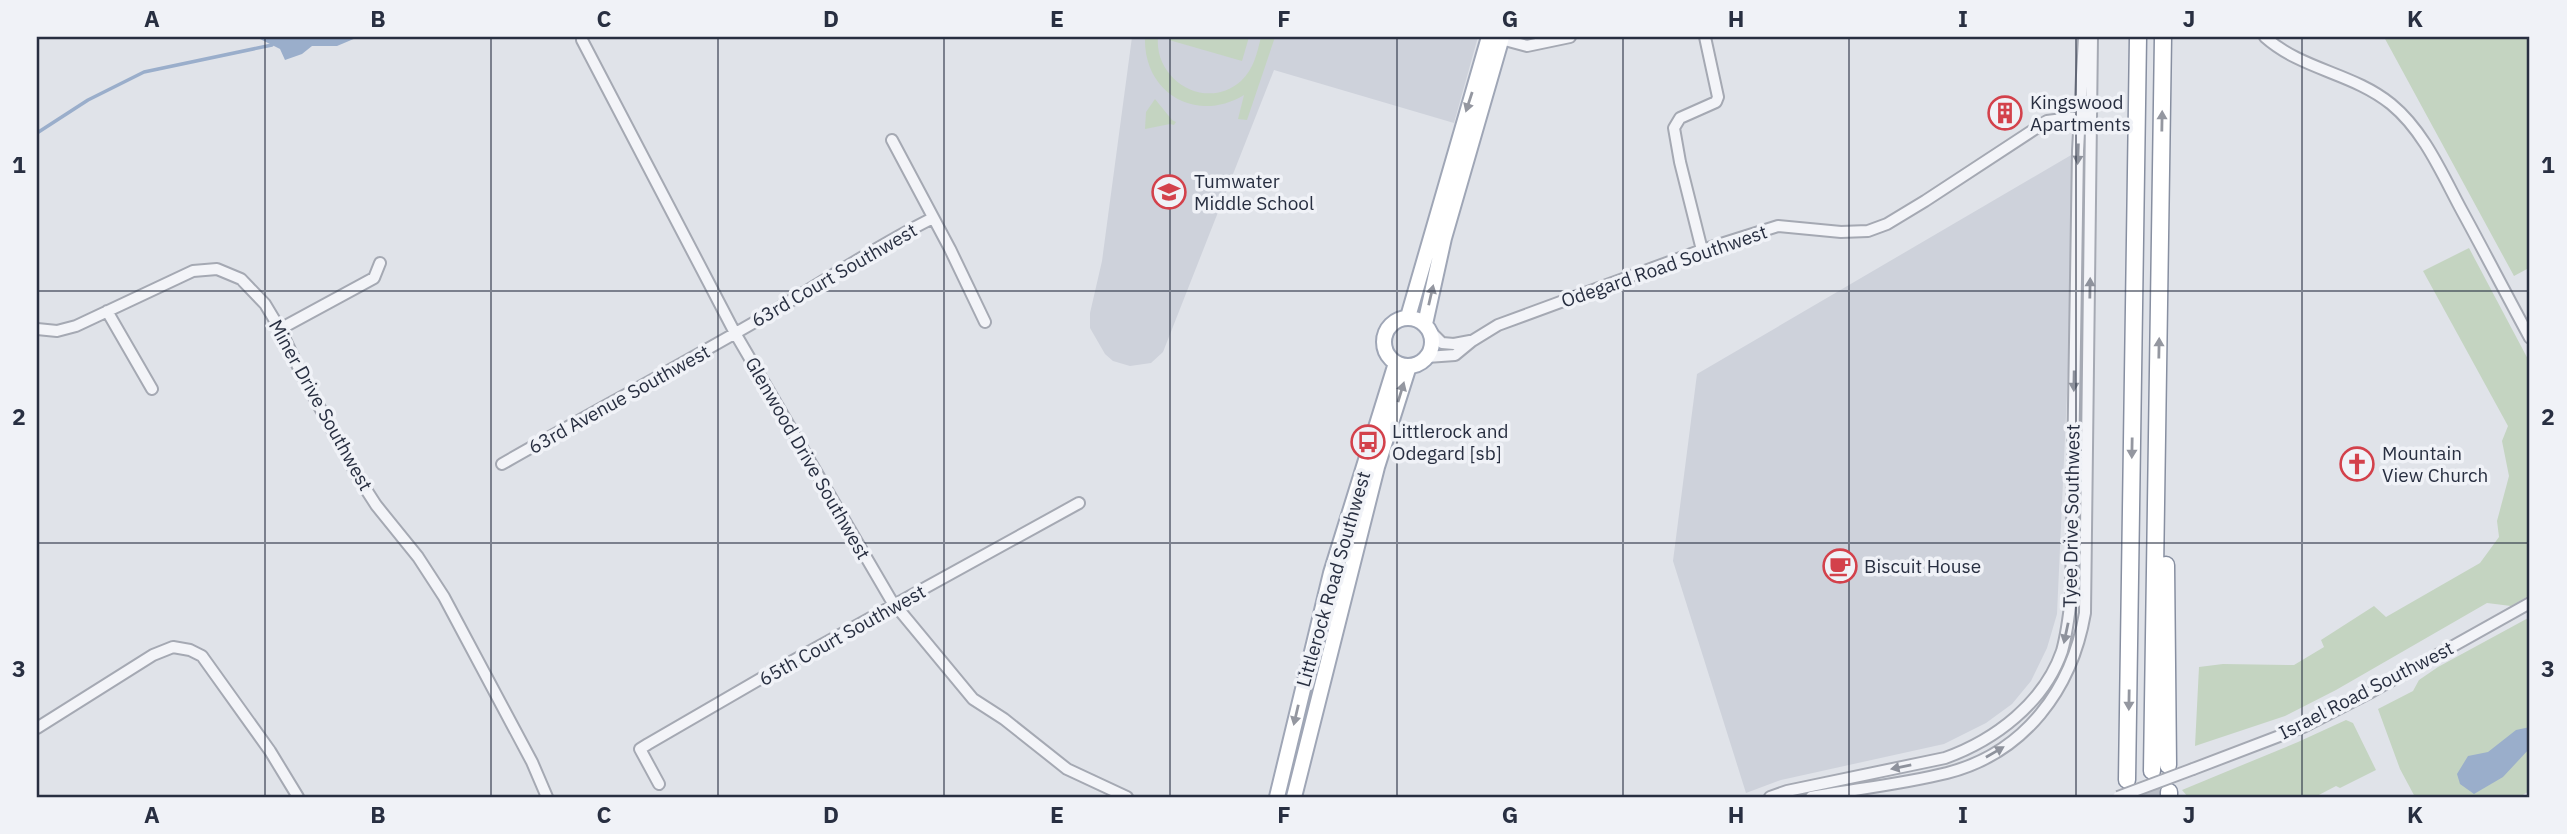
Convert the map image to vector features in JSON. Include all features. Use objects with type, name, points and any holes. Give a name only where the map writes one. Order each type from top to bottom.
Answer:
[{"type":"highway","points":[[2127,780],[2138,37]]},
{"type":"highway","points":[[2152,771],[2163,37]]},
{"type":"highway","points":[[2158,417],[2165,515],[2168,765]]},
{"type":"main road","points":[[1408,317],[1498,37]]},
{"type":"main road","points":[[1428,328],[1408,317],[1393,322],[1385,335],[1385,351],[1402,365],[1419,364],[1427,357],[1433,341],[1428,328],[1444,238],[1498,37]]},
{"type":"main road","name":"Littlerock Road Southwest","points":[[1277,797],[1331,573],[1402,365]]},
{"type":"main road","name":"Littlerock Road Southwest","points":[[1294,797],[1402,365]]},
{"type":"street","points":[[1498,37],[1527,46],[1570,37]]},
{"type":"street","points":[[1702,250],[1674,128],[1680,118],[1716,102],[1718,97],[1705,37]]},
{"type":"street","name":"Tyee Drive Southwest","points":[[1770,797],[1787,791],[1945,758],[1966,750],[2004,728],[2023,711],[2039,691],[2061,653],[2071,597],[2079,117],[2084,37]]},
{"type":"street","name":"Tyee Drive Southwest","points":[[1811,797],[1948,772],[1975,763],[2000,750],[2024,733],[2039,716],[2064,679],[2076,654],[2085,613],[2092,37]]},
{"type":"street","points":[[2265,37],[2278,41],[2306,64],[2359,83],[2406,119],[2433,158],[2530,338]]},
{"type":"street","name":"Glenwood Drive Southwest","points":[[582,40],[735,333],[896,606],[973,699],[1004,719],[1067,769],[1127,797]]},
{"type":"street","name":"Odegard Road Southwest","points":[[1427,357],[1455,355],[1499,325],[1702,250],[1783,226],[1841,232],[1877,227],[1926,201],[2047,121],[2092,116]]},
{"type":"street","name":"63rd Court Southwest","points":[[892,140],[985,322]]},
{"type":"street","name":"63rd Court Southwest","points":[[735,333],[860,261],[888,240],[933,218]]},
{"type":"street","points":[[280,329],[374,278],[380,263]]},
{"type":"street","name":"Miner Drive Southwest","points":[[37,329],[65,329],[194,271],[217,269],[241,279],[265,304],[280,329],[358,477],[376,505],[418,557],[444,597],[532,762],[547,797]]},
{"type":"street","points":[[107,311],[152,389]]},
{"type":"street","points":[[1428,328],[1442,343],[1472,341]]},
{"type":"street","name":"63rd Avenue Southwest","points":[[502,464],[735,333]]},
{"type":"street","name":"65th Court Southwest","points":[[659,784],[640,749],[767,675],[1079,503]]},
{"type":"street","name":"Israel Road Southwest","points":[[2118,797],[2303,727],[2530,603]]},
{"type":"street","points":[[37,728],[153,655],[173,647],[190,650],[201,656],[219,677],[298,797]]},
{"type":"shaded area","name":"Tumwater Middle School","points":[[1132,37],[1478,37],[1454,123],[1274,70],[1163,352],[1151,363],[1130,366],[1113,361],[1105,354],[1090,328],[1090,313],[1102,261]]},
{"type":"shaded area","points":[[2078,151],[2057,614],[2047,648],[2031,681],[2012,704],[1986,723],[1944,744],[1781,780],[1746,793],[1673,561],[1697,374]]},
{"type":"green space","points":[[1145,37],[1158,37],[1159,53],[1173,78],[1198,92],[1213,93],[1227,90],[1241,81],[1252,66],[1261,37],[1275,37],[1247,120],[1238,119],[1244,95],[1226,103],[1208,106],[1191,104],[1176,98],[1163,88],[1153,74],[1147,57]]},
{"type":"green space","points":[[1169,37],[1249,37],[1242,61],[1169,40]]},
{"type":"green space","points":[[2384,37],[2530,37],[2530,274],[2527,269],[2514,276]]},
{"type":"green space","points":[[1155,99],[1176,122],[1174,125],[1145,129],[1146,112]]},
{"type":"green space","points":[[2469,248],[2530,363],[2530,595],[2511,606],[2487,603],[2336,690],[2285,716],[2195,746],[2199,667],[2223,664],[2294,665],[2324,647],[2321,640],[2374,606],[2386,617],[2480,563],[2499,537],[2497,521],[2509,476],[2502,441],[2508,426],[2423,271]]},
{"type":"green space","points":[[2530,617],[2530,791],[2519,797],[2415,797],[2400,769],[2378,709],[2413,691],[2419,680],[2438,667]]},
{"type":"green space","points":[[2346,720],[2353,723],[2376,770],[2340,788],[2336,786],[2315,797],[2188,797],[2182,790],[2298,742]]},
{"type":"water","points":[[256,37],[378,37],[356,38],[337,46],[312,46],[302,54],[285,60],[280,49]]},
{"type":"water","points":[[2530,727],[2530,748],[2503,777],[2474,794],[2460,784],[2457,774],[2468,756],[2488,752],[2516,730]]},
{"type":"waterway","points":[[37,133],[88,100],[144,72],[272,45],[275,37]]},
{"type":"tunnel","points":[[2152,771],[2152,797]]},
{"type":"place","name":"Kingswood Apartments","points":[[2005,113]]},
{"type":"place","name":"Tumwater Middle School","points":[[1169,192]]},
{"type":"place","name":"Littlerock and Odegard [sb]","points":[[1368,442]]},
{"type":"place","name":"Mountain View Church","points":[[2357,464]]},
{"type":"place","name":"Biscuit House","points":[[1840,566]]}]
